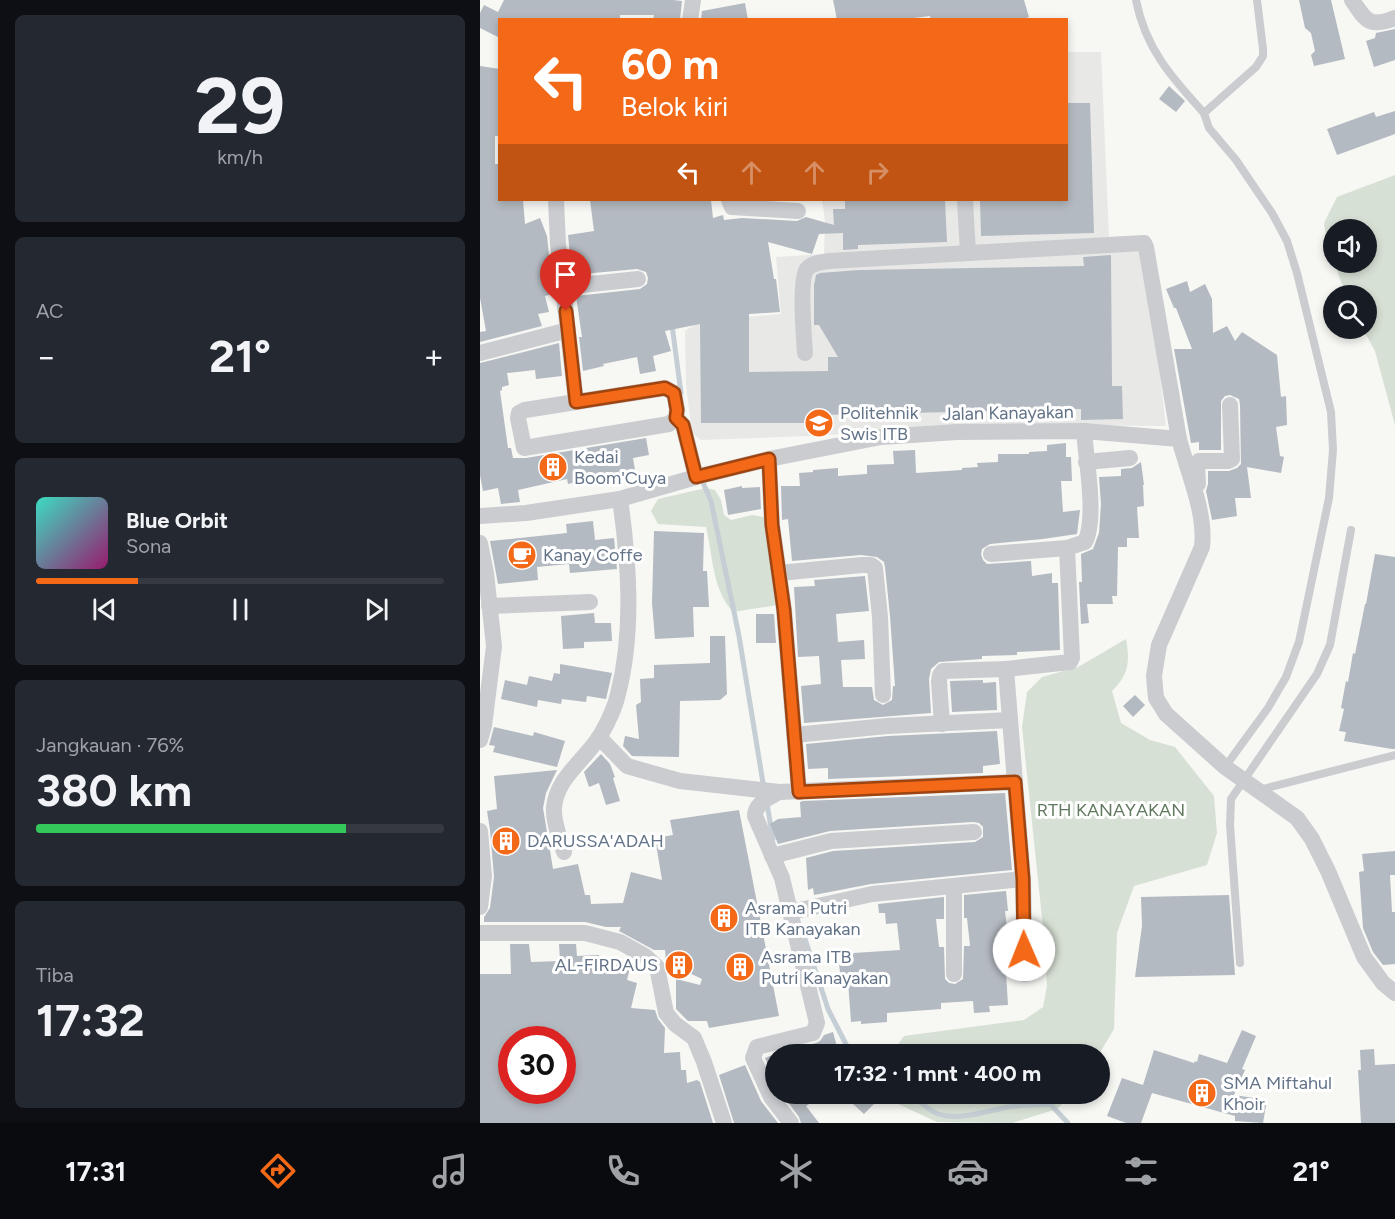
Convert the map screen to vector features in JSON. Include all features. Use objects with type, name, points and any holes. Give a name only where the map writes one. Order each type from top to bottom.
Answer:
[{"type":"street","points":[[690,18],[693,0]]},
{"type":"street","points":[[1352,0],[1368,21],[1376,24],[1395,18]]},
{"type":"street","points":[[556,201],[576,402]]},
{"type":"street","points":[[729,201],[732,207],[798,211]]},
{"type":"street","points":[[965,201],[968,253]]},
{"type":"street","points":[[805,353],[803,286],[806,270],[812,265],[828,261],[1143,243],[1148,258],[1179,439],[1201,521]]},
{"type":"street","points":[[563,287],[638,279]]},
{"type":"street","points":[[480,353],[568,330]]},
{"type":"street","points":[[665,388],[674,393],[676,418],[669,424],[524,448],[519,413],[525,410],[665,388]]},
{"type":"street","points":[[1230,405],[1232,459],[1228,461],[1202,460],[1197,465],[1202,547],[1159,645],[1154,676],[1156,698],[1166,714],[1226,767],[1297,818],[1312,839],[1328,871],[1364,957],[1383,983],[1395,993]]},
{"type":"street","points":[[676,418],[683,425],[696,477]]},
{"type":"street","points":[[1084,431],[1179,439]]},
{"type":"street","name":"Jalan Kanayakan","points":[[480,516],[526,513],[620,499],[769,459],[880,437],[917,434],[1084,431],[1090,502],[1088,535],[1085,542],[1066,548]]},
{"type":"street","points":[[1086,462],[1130,458]]},
{"type":"street","points":[[769,459],[772,525],[784,610],[799,792]]},
{"type":"street","points":[[564,852],[553,810],[556,794],[571,770],[599,737],[618,697],[625,663],[628,621],[625,536],[620,499]]},
{"type":"street","points":[[480,543],[494,646],[484,726],[480,740]]},
{"type":"street","points":[[942,724],[939,681],[943,671],[1005,669],[1071,660],[1066,548],[991,554]]},
{"type":"street","points":[[779,573],[862,565],[871,565],[875,568],[880,617],[883,695]]},
{"type":"street","points":[[489,606],[590,602]]},
{"type":"street","points":[[1005,669],[1023,879],[1025,974]]},
{"type":"street","points":[[794,735],[888,726],[1010,720]]},
{"type":"street","points":[[599,737],[627,766],[680,781],[779,792],[1015,782]]},
{"type":"street","points":[[779,792],[758,806],[755,816],[782,878],[816,1016],[816,1026],[813,1033],[757,1047],[753,1055],[771,1097],[790,1123]]},
{"type":"street","points":[[480,831],[484,876],[480,924]]},
{"type":"street","points":[[772,856],[831,841],[974,832]]},
{"type":"street","points":[[791,912],[872,894],[1023,879]]},
{"type":"street","points":[[954,887],[954,974]]},
{"type":"street","points":[[480,933],[585,933],[620,942],[645,956],[657,967],[666,1014],[694,1038],[724,1123]]},
{"type":"lane","points":[[1136,0],[1149,39],[1162,65],[1204,113],[1209,128],[1236,160],[1272,213],[1287,241],[1331,412],[1333,450],[1329,498],[1299,642],[1286,677],[1274,698],[1226,767]]},
{"type":"lane","points":[[1204,113],[1256,67],[1263,56],[1257,0]]},
{"type":"lane","points":[[1240,963],[1230,825],[1231,800],[1243,779],[1317,674],[1326,655],[1330,645],[1351,530]]},
{"type":"lane","points":[[1258,790],[1395,755]]},
{"type":"shaded area","points":[[1068,52],[1101,52],[1109,237],[1136,236],[1153,315],[1166,426],[999,425],[701,440],[692,433],[686,385],[685,331],[700,321],[781,314],[776,257],[824,254],[825,221],[822,201],[1068,201]]},
{"type":"green space","points":[[1395,175],[1395,425],[1375,351],[1368,339],[1377,339],[1377,285],[1342,285],[1338,273],[1377,273],[1377,219],[1326,219],[1337,197]]},
{"type":"green space","points":[[706,488],[715,490],[721,500],[724,515],[731,520],[752,515],[764,517],[777,605],[733,612],[717,583],[706,527],[658,524],[651,511],[658,499]]},
{"type":"green space","name":"RTH KANAYAKAN","points":[[1126,639],[1127,667],[1122,679],[1112,691],[1121,723],[1150,740],[1175,747],[1214,796],[1217,833],[1207,865],[1134,886],[1117,933],[1114,1029],[1105,1044],[898,1044],[904,1036],[1024,1020],[1043,1007],[1047,986],[1044,937],[1022,727],[1027,692],[1042,677],[1078,667]]},
{"type":"green space","points":[[898,1104],[1062,1104],[1057,1109],[1012,1123],[937,1122]]},
{"type":"building","points":[[504,0],[682,1],[680,18],[620,15],[620,18],[498,18],[498,37],[480,28],[480,13],[484,5],[498,12]]},
{"type":"building","points":[[833,0],[1024,0],[1029,17],[930,18],[930,16],[837,18]]},
{"type":"building","points":[[1299,0],[1331,0],[1345,59],[1314,66],[1311,55],[1315,51],[1311,33],[1305,28]]},
{"type":"building","points":[[745,3],[748,18],[701,18],[702,11]]},
{"type":"building","points":[[1395,29],[1395,60],[1374,67],[1366,41],[1375,38],[1376,33]]},
{"type":"building","points":[[480,66],[498,69],[498,136],[495,136],[495,164],[498,164],[498,201],[523,201],[525,224],[540,218],[547,236],[553,294],[545,296],[549,312],[538,314],[542,326],[480,342],[480,332],[486,331],[480,298]]},
{"type":"building","points":[[1169,86],[1185,101],[1176,112],[1159,99]]},
{"type":"building","points":[[1068,103],[1090,103],[1094,233],[981,236],[980,201],[1068,201]]},
{"type":"building","points":[[1395,111],[1395,134],[1337,155],[1327,129],[1374,112],[1376,117]]},
{"type":"building","points":[[590,201],[711,201],[713,218],[723,215],[724,220],[742,218],[797,221],[806,217],[834,225],[833,209],[845,209],[845,201],[945,201],[947,242],[858,245],[858,249],[843,250],[843,233],[819,234],[812,254],[768,242],[780,312],[749,314],[749,372],[828,371],[828,357],[838,357],[819,325],[814,325],[814,285],[816,275],[820,273],[859,270],[1084,266],[1083,257],[1111,255],[1112,386],[1122,386],[1123,419],[1081,420],[1081,409],[819,415],[819,423],[701,423],[700,324],[665,331],[671,351],[653,356],[656,371],[640,374],[637,357],[583,371],[579,337],[582,337],[576,296],[640,289],[647,284],[648,278],[646,272],[637,269],[572,275],[568,235],[594,231]]},
{"type":"building","points":[[1187,281],[1190,292],[1205,284],[1212,299],[1213,333],[1227,326],[1235,341],[1242,332],[1277,355],[1281,397],[1286,396],[1287,425],[1276,427],[1280,456],[1284,457],[1281,473],[1247,467],[1251,498],[1235,498],[1237,516],[1212,520],[1206,491],[1208,471],[1229,471],[1241,464],[1240,405],[1239,399],[1230,395],[1225,396],[1221,401],[1221,450],[1199,450],[1199,442],[1191,443],[1174,349],[1192,349],[1166,289]]},
{"type":"building","points":[[559,343],[562,376],[536,379],[535,370],[507,373],[509,385],[502,387],[500,391],[508,448],[511,448],[513,458],[526,458],[646,438],[649,455],[633,458],[635,470],[618,473],[619,481],[603,483],[602,476],[568,484],[567,479],[518,490],[520,502],[501,504],[498,488],[483,491],[480,475],[480,363]]},
{"type":"building","points":[[1066,443],[1066,457],[1071,457],[1072,481],[1061,481],[1063,512],[1080,510],[1077,534],[990,544],[982,549],[981,554],[987,564],[1031,561],[1032,576],[1052,573],[1052,583],[1058,583],[1060,650],[1017,652],[1017,655],[982,656],[982,659],[939,662],[931,669],[929,679],[931,713],[804,723],[801,686],[821,684],[819,656],[798,657],[794,587],[815,586],[814,580],[865,576],[869,611],[836,614],[838,642],[864,640],[865,659],[841,660],[843,687],[872,687],[874,700],[883,705],[892,700],[893,686],[895,686],[890,616],[884,562],[877,557],[861,555],[792,561],[788,519],[782,520],[781,486],[800,486],[799,473],[813,472],[813,470],[838,468],[838,476],[867,474],[867,465],[894,464],[893,451],[915,450],[916,473],[978,467],[977,463],[998,462],[998,454],[1029,454],[1029,452],[1047,451],[1047,445]]},
{"type":"building","points":[[1141,462],[1144,506],[1137,507],[1139,538],[1127,538],[1127,547],[1118,547],[1117,596],[1112,596],[1113,604],[1087,604],[1089,623],[1081,624],[1079,582],[1082,582],[1081,554],[1093,549],[1099,533],[1101,504],[1099,477],[1121,476],[1121,469],[1132,468]]},
{"type":"building","points":[[742,486],[742,488],[760,487],[761,509],[728,515],[724,490]]},
{"type":"building","points":[[593,521],[595,540],[614,538],[617,569],[570,573],[569,564],[537,567],[538,580],[498,584],[490,541],[567,533],[566,524]]},
{"type":"building","points":[[654,531],[704,533],[703,571],[707,571],[709,607],[693,607],[694,637],[655,639],[652,603]]},
{"type":"building","points":[[1375,554],[1395,557],[1395,749],[1344,741],[1346,732],[1339,731],[1344,709],[1341,708],[1346,681],[1348,682],[1353,653],[1355,654]]},
{"type":"building","points":[[594,613],[595,623],[611,623],[612,641],[584,642],[584,648],[563,649],[561,616]]},
{"type":"building","points":[[756,614],[774,614],[776,643],[756,643]]},
{"type":"building","points":[[710,636],[725,636],[727,694],[720,700],[680,701],[679,757],[632,756],[623,746],[625,736],[639,739],[636,705],[641,702],[640,679],[654,678],[654,665],[710,663]]},
{"type":"building","points":[[560,664],[612,673],[606,699],[587,696],[586,702],[562,699],[561,704],[538,700],[537,707],[501,699],[505,680],[527,685],[529,676],[552,681],[554,673],[560,674]]},
{"type":"building","points":[[983,680],[983,683],[996,682],[997,710],[952,712],[950,681]]},
{"type":"building","points":[[1135,695],[1145,705],[1133,717],[1123,706]]},
{"type":"building","points":[[494,727],[533,736],[534,732],[565,741],[557,767],[493,752],[495,746],[489,745]]},
{"type":"building","points":[[997,731],[1000,764],[983,766],[983,773],[828,779],[828,768],[808,769],[806,744],[888,736]]},
{"type":"building","points":[[601,754],[610,764],[620,801],[606,805],[599,783],[589,787],[584,772]]},
{"type":"building","points":[[557,770],[546,793],[543,808],[553,869],[578,864],[585,895],[590,895],[591,904],[623,903],[631,872],[662,880],[655,838],[673,835],[670,820],[739,810],[779,1016],[709,1028],[707,1021],[688,1021],[676,1009],[676,979],[700,985],[702,979],[666,962],[665,950],[654,950],[619,931],[621,927],[606,927],[585,922],[484,922],[484,917],[490,908],[494,877],[487,811],[497,809],[494,776]]},
{"type":"building","points":[[1005,793],[1012,870],[871,884],[814,895],[813,888],[808,890],[806,858],[833,851],[975,842],[983,837],[983,827],[973,822],[830,831],[778,844],[770,824],[778,819],[801,817],[800,802],[803,801]]},
{"type":"building","points":[[1395,851],[1395,875],[1390,875],[1392,912],[1395,912],[1395,964],[1383,965],[1373,952],[1363,928],[1359,872],[1364,871],[1362,854]]},
{"type":"building","points":[[1006,891],[1008,911],[1005,911],[1008,938],[1004,939],[1008,1005],[989,1006],[990,1012],[974,1013],[973,1001],[941,1003],[941,1009],[887,1013],[887,1022],[861,1024],[861,1021],[851,1022],[848,981],[841,982],[838,954],[900,950],[897,923],[886,924],[885,913],[879,913],[878,904],[944,897],[944,919],[936,919],[939,947],[944,947],[945,979],[955,984],[963,979],[964,946],[970,946],[967,918],[964,918],[964,895]]},
{"type":"building","points":[[1229,895],[1235,975],[1135,977],[1142,926],[1141,897]]},
{"type":"building","points":[[510,944],[529,944],[531,962],[560,961],[559,944],[576,944],[577,956],[599,955],[599,960],[630,968],[627,980],[637,983],[631,1008],[655,1010],[665,1028],[664,1053],[680,1052],[681,1070],[686,1070],[687,1083],[697,1080],[700,1082],[713,1123],[480,1123],[480,974],[511,974]]},
{"type":"building","points":[[1242,1030],[1256,1036],[1234,1095],[1267,1100],[1263,1123],[1235,1121],[1235,1116],[1152,1093],[1141,1123],[1126,1123],[1107,1116],[1122,1078],[1143,1085],[1154,1050],[1194,1063],[1197,1062],[1199,1054],[1227,1063]]},
{"type":"building","points":[[833,1032],[836,1044],[812,1044],[820,1041],[824,1035]]},
{"type":"building","points":[[1374,1049],[1375,1065],[1395,1064],[1395,1123],[1361,1123],[1358,1070],[1361,1070],[1360,1050]]},
{"type":"building","points":[[745,1065],[761,1101],[778,1123],[734,1123],[719,1075]]},
{"type":"building","points":[[789,1104],[809,1104],[806,1106],[819,1123],[801,1123]]},
{"type":"building","points":[[853,1104],[874,1104],[864,1114]]},
{"type":"waterway","points":[[672,325],[681,393]]},
{"type":"waterway","points":[[701,478],[711,501],[739,636],[764,789]]},
{"type":"waterway","points":[[767,804],[773,839]]},
{"type":"waterway","points":[[804,936],[828,1009],[846,1044]]},
{"type":"waterway","points":[[923,1104],[933,1112],[946,1116],[964,1116],[1008,1107],[1050,1104]]},
{"type":"waterway","points":[[1050,1104],[1068,1123]]},
{"type":"place","name":"Politehnik Swis ITB","points":[[819,423]]},
{"type":"place","name":"Kedai Boom'Cuya","points":[[553,467]]},
{"type":"place","name":"Kanay Coffe","points":[[522,555]]},
{"type":"place","name":"DARUSSA'ADAH","points":[[506,841]]},
{"type":"place","name":"Asrama Putri ITB Kanayakan","points":[[724,918]]},
{"type":"place","name":"AL-FIRDAUS","points":[[679,965]]},
{"type":"place","name":"Asrama ITB Putri Kanayakan","points":[[740,967]]},
{"type":"place","name":"SMA Miftahul Khoir","points":[[1202,1093]]},
{"type":"route","points":[[566,311],[576,402],[665,388],[674,393],[676,418],[683,425],[696,477],[769,459],[772,525],[784,610],[799,792],[1015,782],[1023,879],[1024,950]]}]
